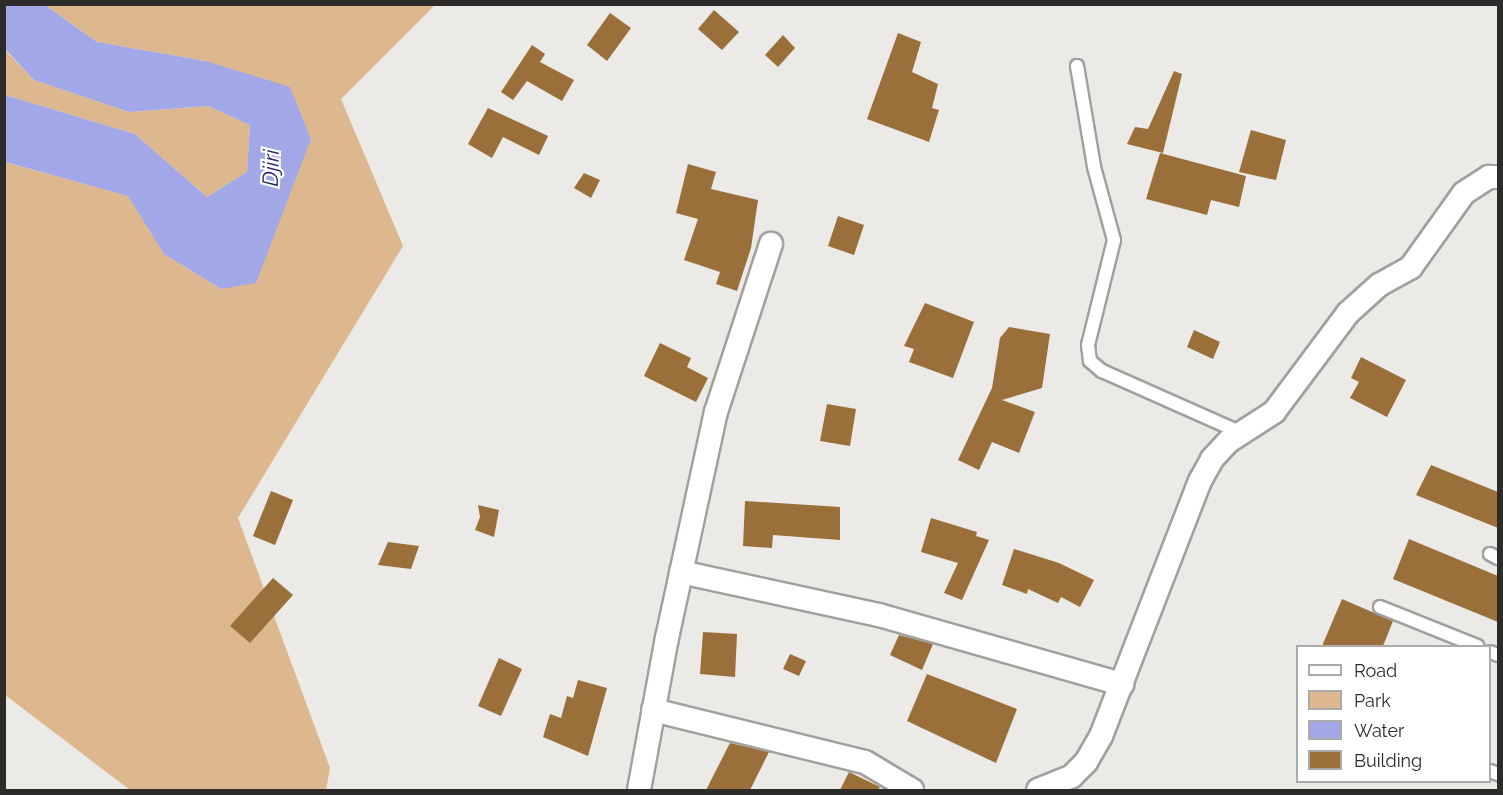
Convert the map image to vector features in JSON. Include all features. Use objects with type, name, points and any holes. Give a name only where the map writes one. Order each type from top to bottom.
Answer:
[{"type":"street","points":[[1038,790],[1072,776],[1086,762],[1122,684],[1200,481],[1212,459],[1242,433],[1274,412],[1348,314],[1379,285],[1411,267],[1464,193],[1489,177],[1498,177]]},
{"type":"street","points":[[639,790],[681,572],[716,412],[771,244]]},
{"type":"street","points":[[681,572],[879,615],[1122,684]]},
{"type":"street","points":[[653,710],[865,762],[912,790]]},
{"type":"lane","points":[[1077,66],[1094,167],[1114,240],[1088,345],[1090,360],[1102,370],[1242,433]]},
{"type":"lane","points":[[1380,607],[1475,645]]},
{"type":"green space","points":[[45,5],[435,5],[341,99],[403,246],[238,518],[330,768],[326,790],[130,790],[5,695],[4,162],[129,196],[164,254],[221,289],[311,139],[206,61],[97,42]]},
{"type":"green space","points":[[4,49],[34,80],[129,112],[208,106],[250,125],[247,172],[207,197],[135,134],[5,95]]},
{"type":"water","name":"Djiri","points":[[5,4],[45,5],[97,42],[206,61],[290,87],[311,139],[256,283],[221,289],[164,254],[128,196],[5,162],[5,95],[135,134],[207,197],[247,172],[250,125],[208,106],[129,112],[34,80],[5,49]]},
{"type":"building","points":[[714,10],[739,32],[722,50],[698,29]]},
{"type":"building","points":[[610,13],[631,28],[607,61],[587,45]]},
{"type":"building","points":[[898,33],[921,42],[912,72],[938,84],[932,108],[939,110],[929,142],[867,119]]},
{"type":"building","points":[[783,35],[795,48],[778,67],[765,55]]},
{"type":"building","points":[[532,45],[545,54],[540,62],[574,80],[562,101],[527,81],[513,100],[501,92]]},
{"type":"building","points":[[1174,71],[1182,74],[1163,153],[1127,144],[1135,127],[1148,129]]},
{"type":"building","points":[[488,108],[548,136],[539,155],[503,137],[492,158],[468,144]]},
{"type":"building","points":[[1251,130],[1286,140],[1276,180],[1239,172]]},
{"type":"building","points":[[1160,153],[1246,176],[1239,207],[1211,200],[1207,215],[1146,199]]},
{"type":"building","points":[[688,164],[716,172],[711,189],[758,200],[751,248],[737,291],[716,284],[720,272],[684,260],[698,219],[676,213]]},
{"type":"building","points":[[584,173],[600,180],[591,198],[574,188]]},
{"type":"building","points":[[838,216],[864,225],[854,255],[828,246]]},
{"type":"building","points":[[925,303],[974,322],[953,378],[909,362],[914,349],[904,346]]},
{"type":"building","points":[[1009,327],[1050,334],[1042,388],[1002,400],[1035,412],[1019,453],[992,442],[979,470],[958,460],[992,388],[1000,338]]},
{"type":"building","points":[[1194,330],[1220,342],[1213,359],[1187,347]]},
{"type":"building","points":[[660,343],[691,358],[687,367],[708,378],[696,402],[644,376]]},
{"type":"building","points":[[1361,357],[1406,380],[1387,417],[1350,398],[1359,382],[1351,378]]},
{"type":"building","points":[[827,404],[856,409],[850,446],[820,441]]},
{"type":"building","points":[[1431,465],[1498,492],[1498,528],[1416,495]]},
{"type":"building","points":[[271,491],[293,500],[275,545],[253,536]]},
{"type":"building","points":[[745,501],[840,507],[840,540],[773,535],[772,548],[743,546]]},
{"type":"building","points":[[478,505],[499,510],[494,537],[475,530],[480,517]]},
{"type":"building","points":[[931,518],[977,532],[976,536],[989,540],[962,600],[944,593],[958,563],[921,552]]},
{"type":"building","points":[[1409,539],[1498,576],[1498,622],[1393,579]]},
{"type":"building","points":[[388,542],[419,546],[411,569],[378,565]]},
{"type":"building","points":[[1014,549],[1059,563],[1094,580],[1080,607],[1061,597],[1058,603],[1028,589],[1027,594],[1002,585]]},
{"type":"building","points":[[273,578],[293,595],[250,643],[230,626]]},
{"type":"building","points":[[1342,599],[1393,621],[1383,645],[1322,645]]},
{"type":"building","points":[[703,632],[737,634],[735,677],[700,674]]},
{"type":"building","points":[[899,635],[933,644],[922,670],[890,655]]},
{"type":"building","points":[[790,654],[806,661],[799,676],[783,669]]},
{"type":"building","points":[[499,658],[522,669],[501,716],[478,706]]},
{"type":"building","points":[[927,674],[1017,709],[996,763],[907,721]]},
{"type":"building","points":[[578,680],[607,688],[588,756],[543,737],[550,714],[561,718],[567,696],[573,698]]},
{"type":"building","points":[[730,743],[769,752],[750,790],[706,790]]},
{"type":"building","points":[[849,772],[880,787],[878,790],[840,790]]}]
